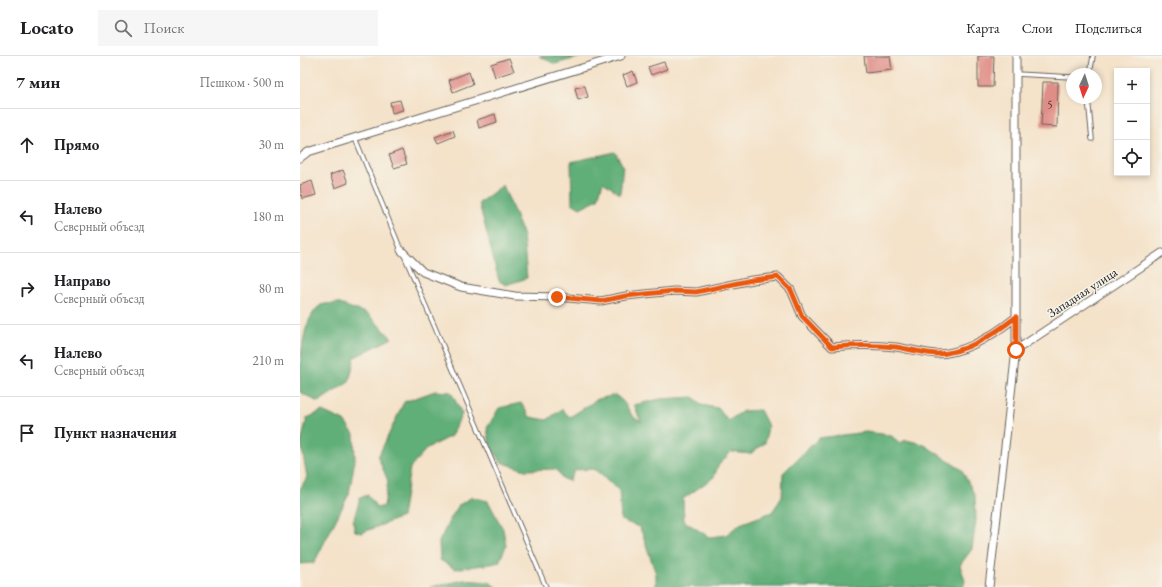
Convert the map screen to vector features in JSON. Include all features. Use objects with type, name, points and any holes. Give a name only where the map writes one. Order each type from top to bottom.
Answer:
[{"type":"street","points":[[300,158],[308,152],[621,56]]},
{"type":"street","points":[[989,587],[1016,350],[1016,56]]},
{"type":"street","points":[[401,250],[423,272],[461,287],[515,296],[557,297],[601,301],[626,296],[674,291],[696,292],[752,280],[778,277],[791,290],[802,316],[832,347],[858,344],[897,347],[937,354],[965,348],[993,336],[1016,317]]},
{"type":"street","name":"Западная улица","points":[[1016,350],[1162,254]]},
{"type":"lane","points":[[1091,68],[1093,56]]},
{"type":"lane","points":[[1016,74],[1066,78]]},
{"type":"lane","points":[[1089,104],[1092,139]]},
{"type":"lane","points":[[356,138],[401,250],[546,587]]},
{"type":"green space","points":[[539,56],[584,56],[555,64]]},
{"type":"green space","points":[[615,152],[623,166],[620,194],[603,182],[598,199],[580,208],[572,203],[571,162]]},
{"type":"green space","points":[[503,185],[523,234],[527,278],[506,285],[499,281],[479,203]]},
{"type":"green space","points":[[337,303],[368,314],[392,338],[355,357],[349,382],[318,402],[300,392],[301,357],[305,332],[314,312],[321,305]]},
{"type":"green space","points":[[435,391],[451,392],[462,414],[451,436],[427,448],[410,468],[402,517],[361,533],[355,531],[353,522],[360,498],[368,495],[377,508],[384,506],[388,481],[378,457],[404,402]]},
{"type":"green space","points":[[615,395],[620,398],[633,416],[641,422],[634,405],[660,399],[694,397],[701,405],[718,408],[728,421],[743,411],[760,410],[768,426],[765,443],[750,454],[731,452],[718,466],[714,477],[683,499],[684,521],[709,537],[726,535],[740,524],[772,512],[782,497],[783,473],[819,438],[866,432],[890,435],[900,443],[906,440],[923,444],[962,470],[975,496],[976,520],[972,549],[960,565],[965,581],[963,587],[656,587],[656,574],[639,527],[621,520],[619,490],[594,469],[575,470],[569,481],[563,479],[556,469],[525,470],[501,462],[490,446],[487,428],[499,408],[521,403],[530,417],[547,420],[562,409],[570,417],[598,399]]},
{"type":"green space","points":[[322,411],[344,421],[354,434],[355,459],[349,494],[314,563],[300,564],[300,489],[307,477],[301,443],[307,418]]},
{"type":"green space","points":[[472,497],[488,501],[503,529],[506,546],[499,562],[455,569],[440,560],[439,542],[450,519],[459,505]]},
{"type":"green space","points":[[464,580],[489,582],[497,587],[431,587]]},
{"type":"building","points":[[864,56],[890,56],[892,70],[866,73]]},
{"type":"building","points":[[978,56],[994,56],[993,87],[978,87]]},
{"type":"building","points":[[509,58],[514,71],[495,77],[491,64]]},
{"type":"building","points":[[664,62],[667,69],[651,75],[648,67]]},
{"type":"building","points":[[633,71],[637,82],[627,86],[623,75]]},
{"type":"building","points":[[469,72],[473,84],[453,92],[449,80]]},
{"type":"building","points":[[1043,82],[1058,82],[1057,127],[1041,126]]},
{"type":"building","points":[[585,86],[588,97],[578,100],[575,88]]},
{"type":"building","points":[[400,100],[403,110],[392,113],[390,102]]},
{"type":"building","points":[[495,114],[497,122],[479,128],[477,120]]},
{"type":"building","points":[[453,130],[455,136],[438,143],[435,137]]},
{"type":"building","points":[[402,150],[407,164],[394,168],[389,155]]},
{"type":"building","points":[[343,170],[348,183],[335,188],[330,175]]},
{"type":"building","points":[[312,181],[316,195],[302,199],[300,185]]},
{"type":"route","points":[[557,297],[601,301],[626,296],[674,291],[696,292],[752,280],[778,277],[791,290],[802,316],[832,347],[858,344],[897,347],[937,354],[965,348],[993,336],[1016,317],[1016,350]]}]
